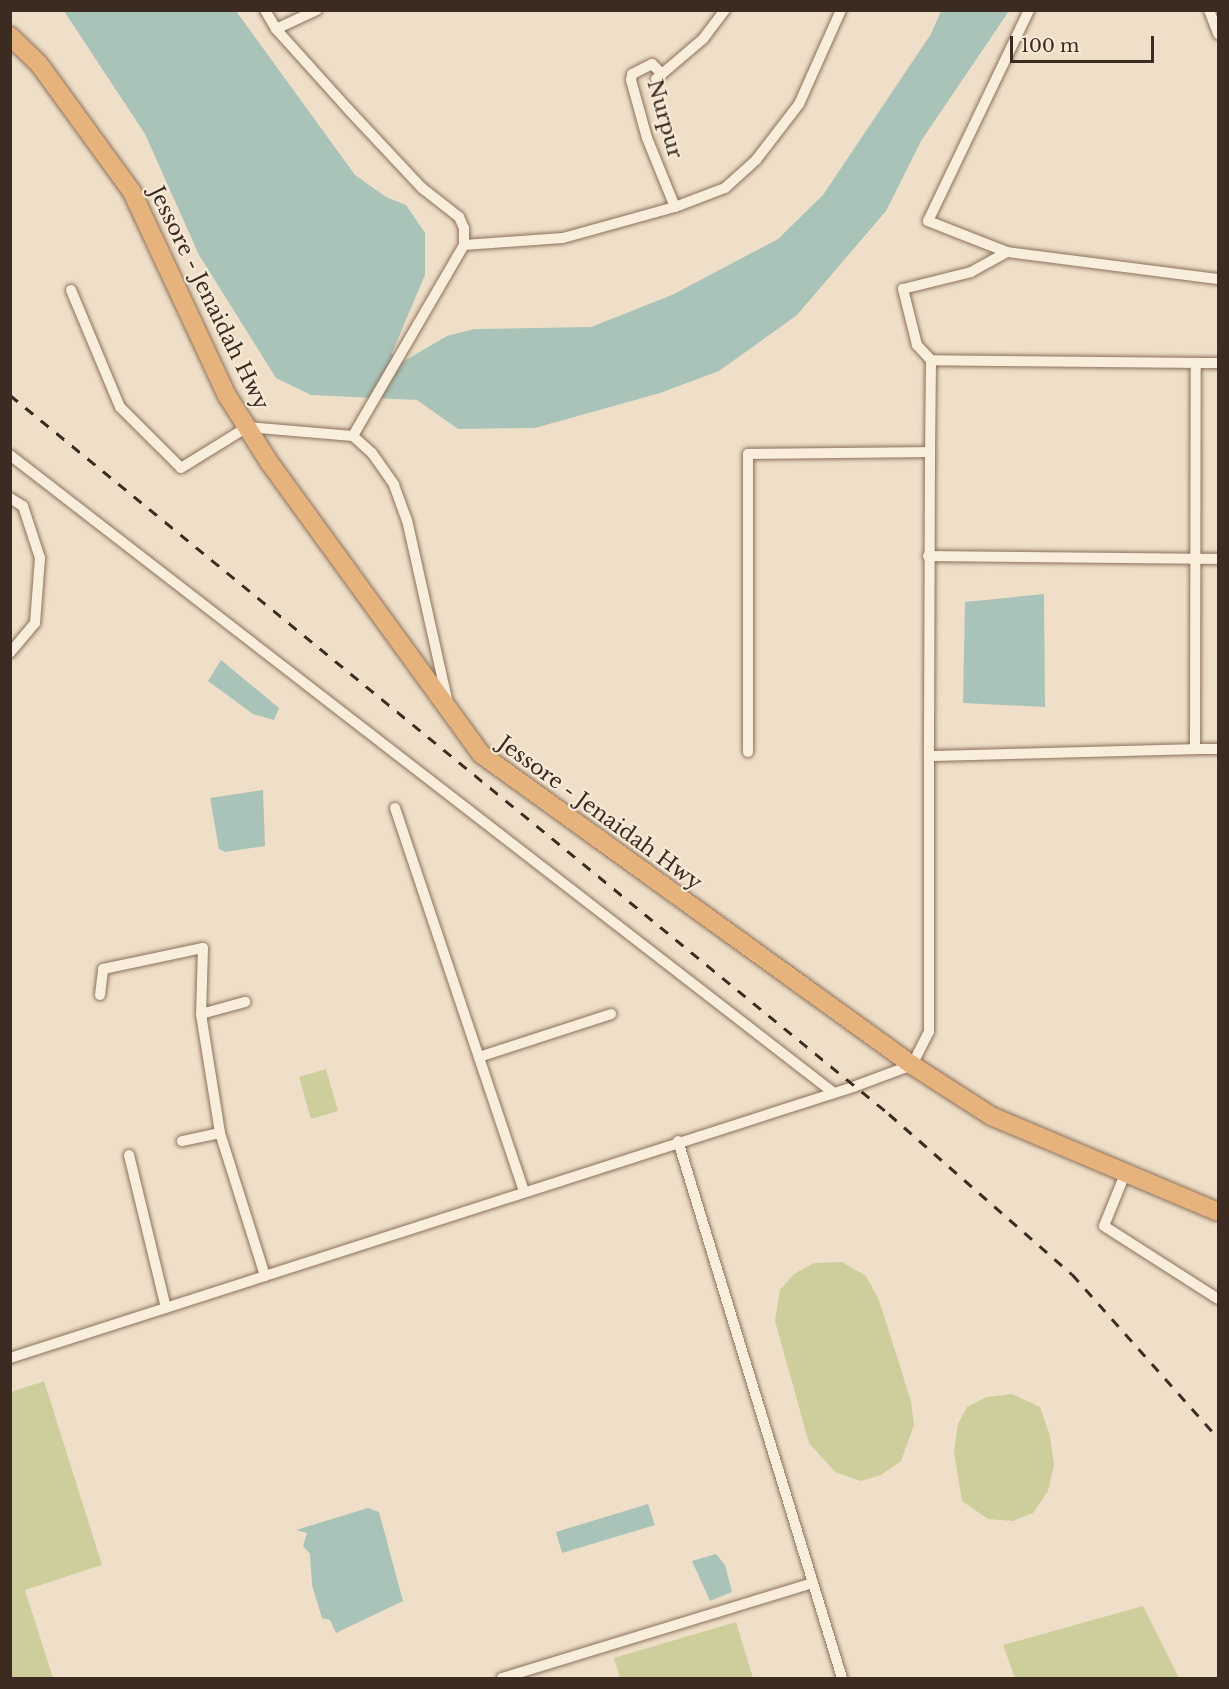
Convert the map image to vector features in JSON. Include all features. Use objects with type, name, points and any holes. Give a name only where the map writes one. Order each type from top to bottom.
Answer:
[{"type":"highway","name":"Jessore - Jenaidah Hwy","points":[[10,36],[39,64],[132,192],[226,394],[452,718],[481,754],[507,776],[912,1065],[991,1116],[1218,1212]]},
{"type":"street","points":[[265,10],[276,29],[422,188],[459,218],[464,228],[464,245],[353,436]]},
{"type":"street","points":[[276,29],[317,10]]},
{"type":"street","name":"Nurpur","points":[[675,207],[647,138],[631,80],[632,74],[652,64],[659,77],[703,39],[725,10]]},
{"type":"street","points":[[464,245],[563,238],[675,207],[725,188],[756,160],[799,104],[841,10]]},
{"type":"street","points":[[1029,10],[928,221],[1007,252],[1218,279]]},
{"type":"street","points":[[1209,10],[1218,34]]},
{"type":"street","points":[[10,1358],[678,1141],[834,1093],[912,1065],[929,1032],[928,556],[931,360],[917,345],[903,289],[971,272],[1007,252]]},
{"type":"street","points":[[71,290],[120,407],[181,468],[247,427],[316,430],[353,436],[385,470],[407,520],[452,718]]},
{"type":"street","points":[[931,360],[1218,363]]},
{"type":"street","points":[[1195,749],[1196,363]]},
{"type":"street","points":[[748,752],[748,454],[930,452]]},
{"type":"street","points":[[10,454],[834,1093]]},
{"type":"street","points":[[10,498],[23,506],[40,558],[35,623],[10,653]]},
{"type":"street","points":[[928,556],[1218,559]]},
{"type":"street","points":[[928,756],[1218,749]]},
{"type":"street","points":[[395,808],[524,1191]]},
{"type":"street","points":[[100,995],[103,969],[203,948],[201,1014],[220,1133],[265,1276]]},
{"type":"street","points":[[201,1014],[245,1002]]},
{"type":"street","points":[[479,1057],[611,1014]]},
{"type":"street","points":[[182,1141],[220,1133]]},
{"type":"street","points":[[678,1141],[842,1678]]},
{"type":"street","points":[[129,1155],[166,1308]]},
{"type":"street","points":[[1125,1174],[1104,1226],[1218,1299]]},
{"type":"street","points":[[502,1678],[533,1674],[813,1583]]},
{"type":"green space","points":[[326,1069],[338,1111],[311,1119],[299,1077]]},
{"type":"green space","points":[[842,1262],[866,1276],[879,1300],[911,1401],[914,1425],[901,1461],[881,1475],[861,1481],[835,1472],[809,1443],[775,1321],[780,1290],[794,1274],[814,1263]]},
{"type":"green space","points":[[44,1381],[102,1565],[25,1590],[53,1678],[11,1678],[11,1392]]},
{"type":"green space","points":[[1012,1394],[1040,1407],[1050,1436],[1054,1465],[1048,1491],[1033,1513],[1013,1521],[988,1519],[962,1501],[954,1452],[958,1424],[967,1407],[987,1397]]},
{"type":"green space","points":[[1143,1606],[1179,1678],[1015,1678],[1003,1645]]},
{"type":"green space","points":[[736,1622],[753,1678],[620,1678],[614,1658]]},
{"type":"shaded area","points":[[64,11],[236,11],[355,175],[386,197],[406,205],[425,233],[425,275],[392,353],[399,364],[447,336],[474,329],[591,327],[672,295],[778,239],[823,195],[931,34],[941,11],[1009,11],[921,141],[886,211],[797,315],[719,371],[660,393],[535,428],[458,429],[417,400],[311,395],[276,378],[199,255],[145,134]]},
{"type":"shaded area","points":[[1044,594],[1045,707],[963,703],[965,602]]},
{"type":"shaded area","points":[[221,660],[279,708],[274,720],[253,714],[208,681]]},
{"type":"shaded area","points":[[263,790],[265,846],[225,852],[219,849],[210,798]]},
{"type":"shaded area","points":[[648,1504],[655,1525],[562,1553],[556,1532]]},
{"type":"shaded area","points":[[368,1508],[379,1512],[403,1601],[336,1633],[330,1620],[322,1618],[312,1585],[310,1554],[303,1546],[307,1533],[296,1530]]},
{"type":"shaded area","points":[[716,1554],[725,1565],[732,1592],[710,1601],[692,1561]]},
{"type":"railway","points":[[10,395],[889,1114],[1072,1274],[1218,1438]]}]
